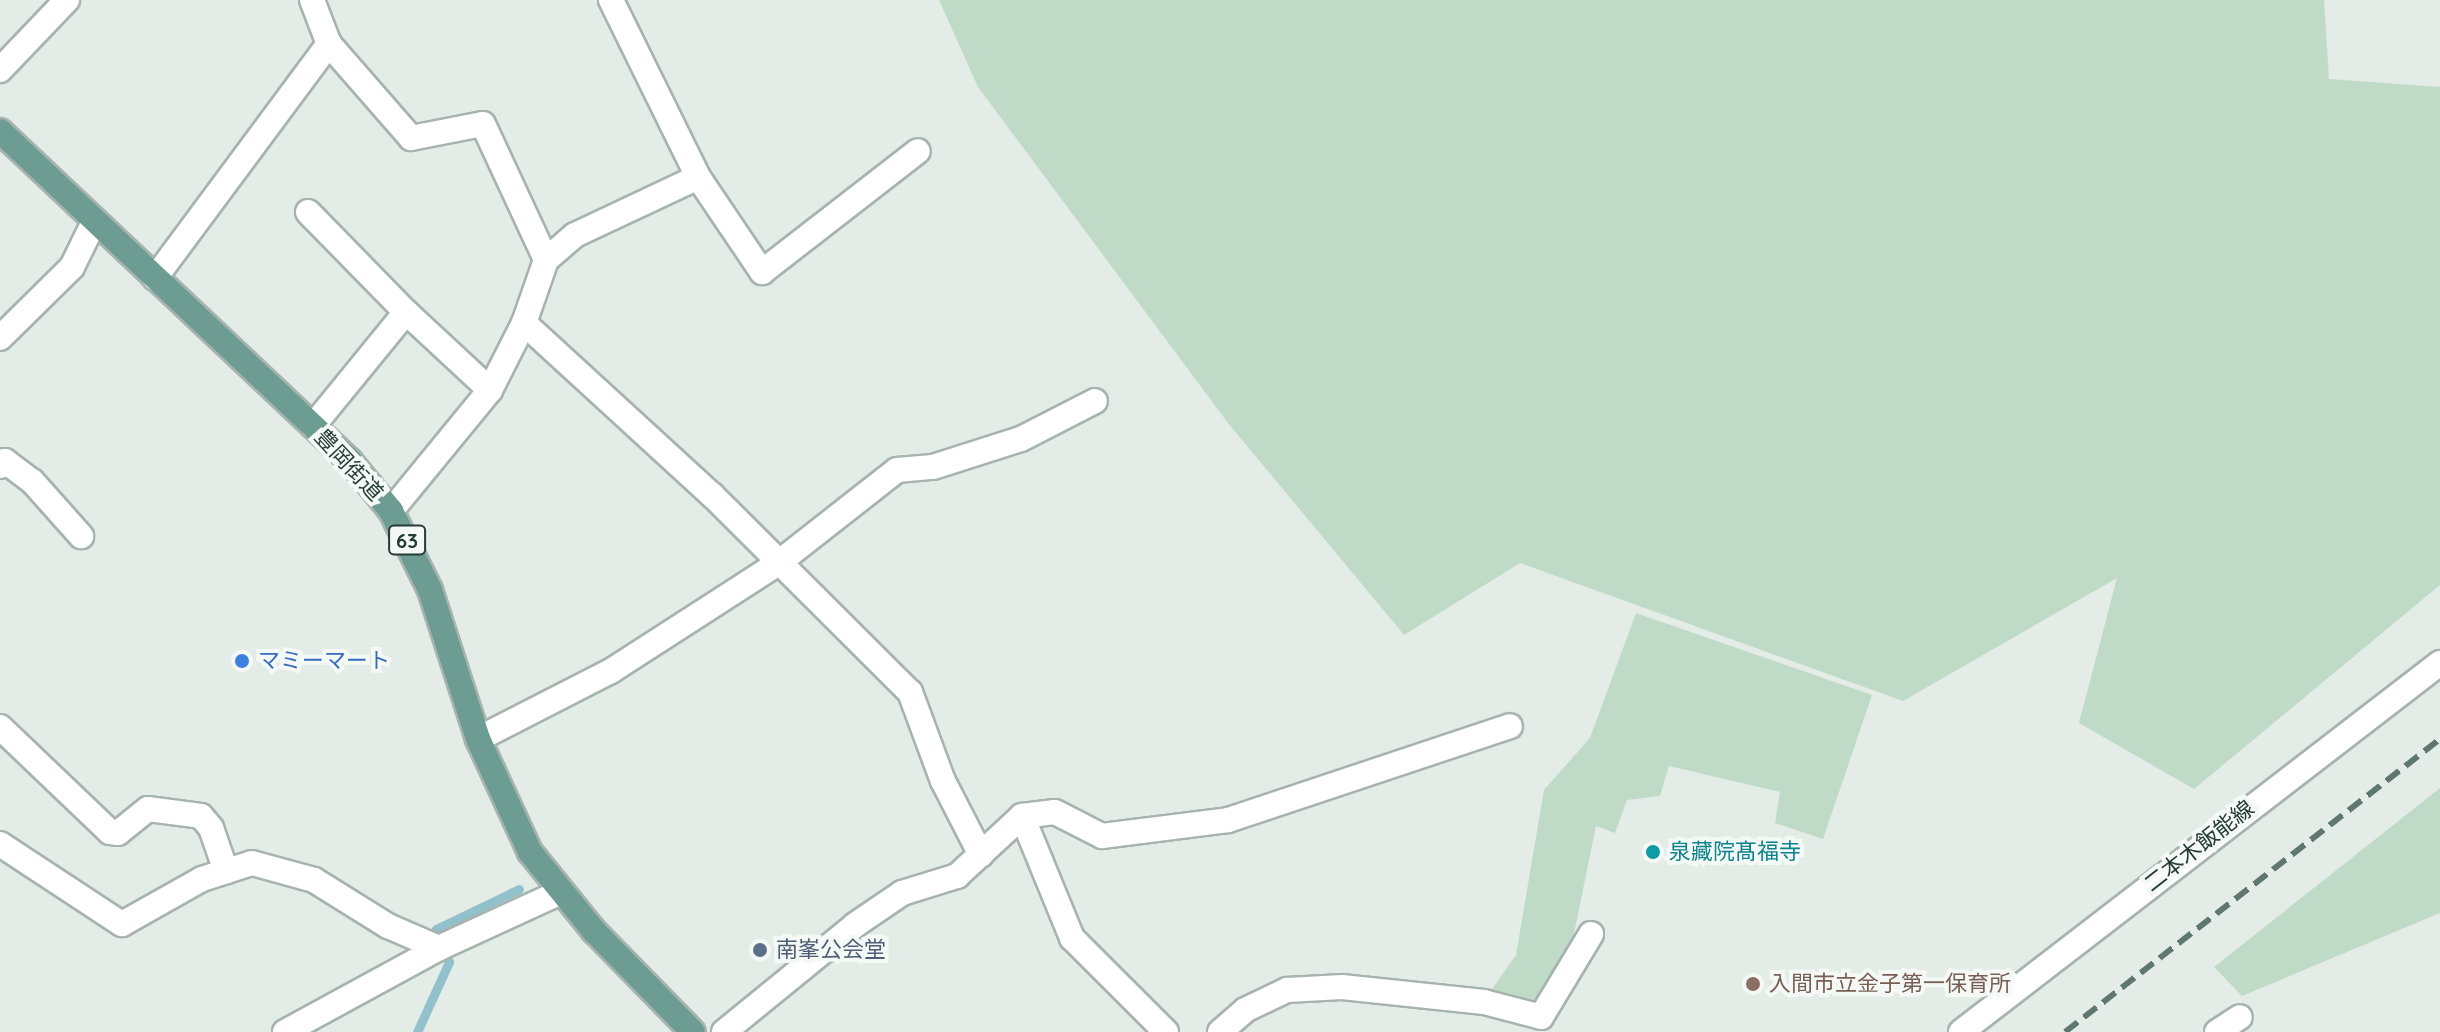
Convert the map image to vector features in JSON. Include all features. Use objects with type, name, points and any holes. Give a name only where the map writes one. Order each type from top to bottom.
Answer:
[{"type":"main road","name":"豊岡街道","points":[[0,131],[313,426],[391,511],[430,590],[478,739],[505,806],[561,892],[693,1032]]},
{"type":"street","points":[[0,70],[67,0]]},
{"type":"street","points":[[312,0],[329,44],[411,138],[483,124],[546,260]]},
{"type":"street","points":[[611,0],[698,177],[762,272],[918,151]]},
{"type":"street","points":[[155,278],[329,44]]},
{"type":"street","points":[[391,511],[490,390],[524,323],[546,260],[575,235],[698,177]]},
{"type":"street","points":[[308,212],[406,312],[490,390]]},
{"type":"street","points":[[0,338],[72,267],[94,222]]},
{"type":"street","points":[[313,426],[406,312]]},
{"type":"street","points":[[524,323],[712,495],[777,564],[910,692],[943,781],[981,855]]},
{"type":"street","points":[[478,739],[611,671],[777,564],[897,470],[933,467],[1021,439],[1095,401]]},
{"type":"street","points":[[0,466],[5,461],[24,474],[81,536]]},
{"type":"street","name":"二本木飯能線","points":[[1961,1032],[2440,663]]},
{"type":"street","points":[[724,1032],[855,925],[902,893],[957,876],[1022,816],[1055,812],[1102,836],[1228,820],[1510,726]]},
{"type":"street","points":[[0,727],[110,832],[118,833],[148,809],[201,816],[226,871]]},
{"type":"street","points":[[1022,816],[1072,938],[1166,1032]]},
{"type":"street","points":[[0,844],[122,924],[202,879],[252,863],[314,880],[388,926],[439,948]]},
{"type":"street","points":[[285,1032],[439,948],[561,892]]},
{"type":"street","points":[[1220,1032],[1245,1010],[1287,990],[1342,987],[1484,1002],[1541,1017],[1591,934]]},
{"type":"street","points":[[2217,1032],[2240,1017]]},
{"type":"green space","points":[[939,0],[2324,0],[2329,79],[2440,87],[2440,585],[2194,789],[2079,723],[2117,578],[1903,701],[1520,563],[1404,635],[1228,423],[978,87]]},
{"type":"green space","points":[[1636,613],[1872,695],[1823,839],[1775,823],[1780,792],[1669,766],[1660,796],[1627,800],[1615,833],[1596,826],[1569,958],[1531,1007],[1490,992],[1516,955],[1544,790],[1590,738]]},
{"type":"green space","points":[[2440,788],[2440,913],[2242,996],[2214,967]]},
{"type":"waterway","points":[[417,1032],[449,962],[436,929],[519,889]]},
{"type":"railway","points":[[2065,1032],[2440,739]]},
{"type":"place","name":"マミーマート","points":[[242,661]]},
{"type":"place","name":"泉藏院髙福寺","points":[[1653,852]]},
{"type":"place","name":"南峯公会堂","points":[[760,950]]},
{"type":"place","name":"入間市立金子第一保育所","points":[[1753,984]]}]
